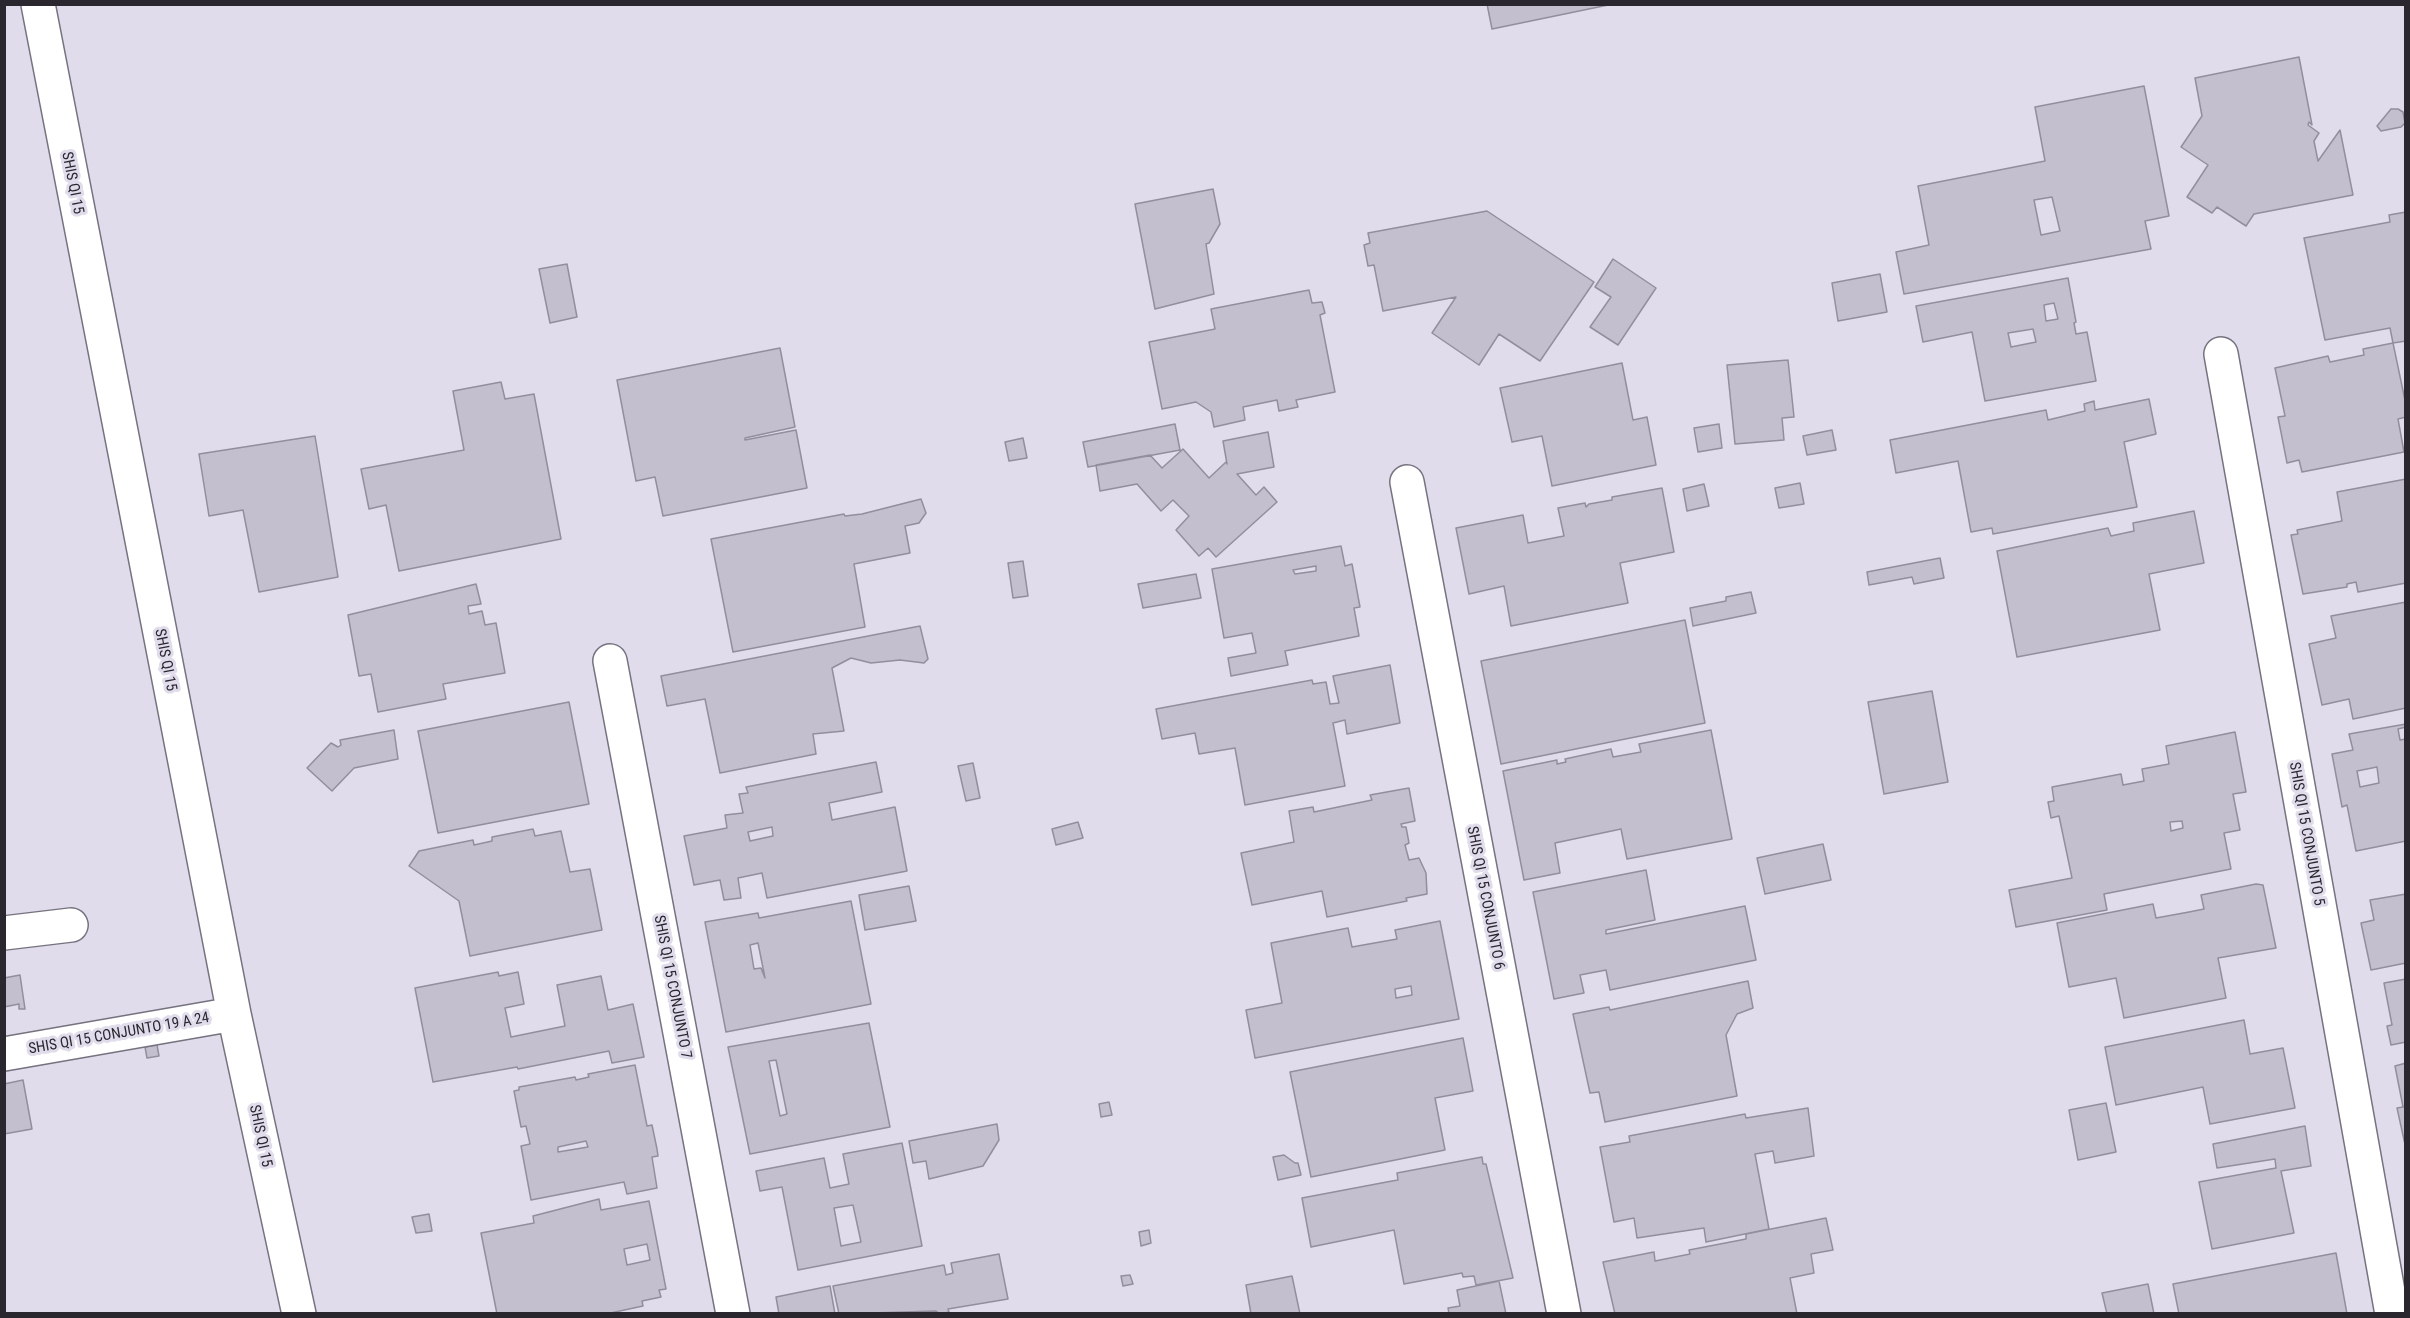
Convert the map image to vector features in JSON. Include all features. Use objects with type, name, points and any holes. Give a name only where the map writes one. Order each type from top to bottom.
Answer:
[{"type":"street","name":"SHIS QI 15","points":[[38,4],[234,1014],[299,1314]]},
{"type":"street","name":"SHIS QI 15 CONJUNTO 5","points":[[2221,354],[2392,1314]]},
{"type":"street","name":"SHIS QI 15 CONJUNTO 6","points":[[1407,482],[1564,1314]]},
{"type":"street","name":"SHIS QI 15 CONJUNTO 7","points":[[610,661],[734,1314]]},
{"type":"street","points":[[4,933],[71,925]]},
{"type":"street","name":"SHIS QI 15 CONJUNTO 19 A 24","points":[[4,1054],[234,1014]]},
{"type":"building","points":[[1487,4],[1613,4],[1492,29]]},
{"type":"building","points":[[2299,57],[2312,125],[2309,122],[2308,125],[2319,133],[2314,141],[2318,161],[2340,130],[2353,195],[2254,214],[2246,226],[2217,207],[2212,213],[2187,197],[2208,165],[2181,147],[2202,116],[2195,78]]},
{"type":"building","points":[[2144,86],[2169,216],[2145,221],[2151,249],[1904,294],[1896,252],[1929,245],[1918,186],[2045,161],[2035,107]],"holes":[[[2052,197],[2060,231],[2041,235],[2034,200]]]},
{"type":"building","points":[[2391,109],[2403,112],[2405,123],[2401,127],[2381,131],[2377,126]]},
{"type":"building","points":[[1213,189],[1220,224],[1209,243],[1206,244],[1214,294],[1155,309],[1135,204]]},
{"type":"building","points":[[1487,211],[1594,282],[1540,361],[1499,334],[1479,365],[1432,333],[1456,297],[1383,311],[1374,265],[1368,266],[1364,245],[1370,243],[1368,233]]},
{"type":"building","points":[[2406,212],[2406,341],[2393,343],[2390,328],[2325,340],[2304,238],[2390,222],[2389,215]]},
{"type":"building","points":[[1613,259],[1656,288],[1618,345],[1590,327],[1611,297],[1595,287]]},
{"type":"building","points":[[567,264],[577,317],[550,323],[539,269]]},
{"type":"building","points":[[1880,274],[1887,312],[1838,321],[1832,283]]},
{"type":"building","points":[[2068,278],[2076,334],[2087,332],[2096,381],[1985,401],[1972,332],[1923,342],[1916,306]],"holes":[[[2054,303],[2058,319],[2046,321],[2044,305]],[[2033,329],[2036,342],[2011,347],[2008,333]]]},
{"type":"building","points":[[1309,290],[1312,303],[1322,302],[1325,313],[1320,315],[1335,392],[1296,400],[1298,407],[1279,411],[1277,400],[1243,407],[1245,420],[1214,427],[1211,412],[1196,402],[1162,409],[1149,342],[1215,329],[1211,309]]},
{"type":"building","points":[[2393,343],[2406,405],[2406,417],[2398,419],[2404,452],[2302,472],[2299,460],[2287,463],[2278,417],[2285,416],[2275,368],[2328,356],[2330,362],[2364,355],[2363,349]]},
{"type":"building","points":[[780,348],[795,427],[745,438],[745,440],[796,430],[807,488],[663,516],[655,477],[636,481],[617,380]]},
{"type":"building","points":[[1788,360],[1794,417],[1782,418],[1784,440],[1735,444],[1727,365]]},
{"type":"building","points":[[1622,363],[1633,420],[1647,417],[1656,465],[1552,486],[1542,436],[1512,442],[1500,388]]},
{"type":"building","points":[[501,382],[505,399],[534,394],[561,539],[399,571],[386,505],[369,509],[361,469],[464,450],[453,391]]},
{"type":"building","points":[[2149,399],[2156,434],[2124,442],[2137,507],[1993,534],[1992,528],[1971,532],[1958,461],[1896,473],[1890,440],[2046,410],[2048,420],[2085,411],[2084,404],[2094,401],[2095,410]]},
{"type":"building","points":[[1175,424],[1180,450],[1088,467],[1083,442]]},
{"type":"building","points":[[1719,424],[1722,448],[1698,452],[1694,428]]},
{"type":"building","points":[[1832,430],[1836,450],[1807,455],[1803,436]]},
{"type":"building","points":[[1268,432],[1274,467],[1237,474],[1256,495],[1264,487],[1277,502],[1216,557],[1208,548],[1199,556],[1176,530],[1189,516],[1173,500],[1161,511],[1137,484],[1100,491],[1096,465],[1150,455],[1162,468],[1183,449],[1209,478],[1226,462],[1227,464],[1223,441]]},
{"type":"building","points":[[315,436],[338,577],[259,592],[243,510],[209,516],[199,454]]},
{"type":"building","points":[[1023,438],[1027,458],[1009,461],[1005,442]]},
{"type":"building","points":[[2406,479],[2406,583],[2358,592],[2356,582],[2347,584],[2347,587],[2303,594],[2291,535],[2298,534],[2297,530],[2342,521],[2337,492]]},
{"type":"building","points":[[1800,483],[1804,504],[1779,508],[1775,488]]},
{"type":"building","points":[[1704,484],[1709,506],[1687,511],[1683,489]]},
{"type":"building","points":[[1662,488],[1674,552],[1620,563],[1628,603],[1511,626],[1504,586],[1469,594],[1456,528],[1523,515],[1528,543],[1564,536],[1558,508],[1585,503],[1586,507],[1589,504],[1612,500],[1612,497]]},
{"type":"building","points":[[921,499],[926,513],[919,523],[905,526],[910,553],[854,564],[865,627],[733,652],[711,539],[844,514],[845,516],[862,514]]},
{"type":"building","points":[[2194,511],[2204,563],[2149,574],[2160,630],[2017,657],[1997,551],[2108,528],[2111,536],[2134,531],[2133,523]]},
{"type":"building","points":[[1341,546],[1345,566],[1352,564],[1360,607],[1354,608],[1359,636],[1285,651],[1288,665],[1231,676],[1228,658],[1256,653],[1252,633],[1224,638],[1212,569]],"holes":[[[1316,566],[1316,571],[1295,574],[1293,570]]]},
{"type":"building","points":[[1940,558],[1944,578],[1914,584],[1912,577],[1869,585],[1867,572]]},
{"type":"building","points":[[1023,561],[1028,596],[1013,598],[1008,563]]},
{"type":"building","points":[[1196,574],[1201,598],[1143,608],[1138,584]]},
{"type":"building","points":[[476,584],[481,604],[468,606],[469,614],[482,611],[485,625],[496,623],[505,673],[443,684],[446,699],[378,712],[371,674],[359,676],[348,615]]},
{"type":"building","points":[[1751,592],[1756,613],[1693,626],[1690,608],[1726,601],[1726,597]]},
{"type":"building","points":[[2406,602],[2406,708],[2353,719],[2349,699],[2322,705],[2309,644],[2336,638],[2331,616]]},
{"type":"building","points":[[1685,620],[1705,723],[1501,764],[1481,661]]},
{"type":"building","points":[[920,626],[928,659],[924,663],[900,660],[871,663],[851,658],[832,668],[844,731],[813,734],[816,754],[720,773],[705,699],[667,706],[661,676]]},
{"type":"building","points":[[1390,665],[1400,723],[1347,734],[1345,720],[1333,723],[1345,786],[1245,805],[1235,748],[1199,754],[1195,733],[1162,739],[1156,709],[1312,680],[1313,684],[1326,682],[1330,704],[1339,703],[1333,676]]},
{"type":"building","points":[[1932,691],[1948,782],[1884,794],[1868,702]]},
{"type":"building","points":[[569,702],[589,804],[438,833],[418,731]]},
{"type":"building","points":[[2406,724],[2406,727],[2398,729],[2400,740],[2406,739],[2406,841],[2356,851],[2347,805],[2342,807],[2332,754],[2353,750],[2349,734]],"holes":[[[2377,767],[2379,783],[2360,787],[2357,771]]]},
{"type":"building","points":[[394,730],[398,759],[354,768],[332,791],[307,768],[331,743],[338,747],[341,745],[340,740]]},
{"type":"building","points":[[1711,730],[1732,839],[1627,859],[1621,829],[1555,843],[1560,873],[1524,880],[1503,771],[1557,760],[1557,764],[1566,762],[1565,759],[1611,749],[1613,757],[1641,752],[1639,744]]},
{"type":"building","points":[[2235,732],[2246,792],[2233,794],[2240,830],[2224,833],[2231,869],[2104,894],[2107,910],[2016,927],[2009,890],[2072,878],[2059,816],[2051,818],[2048,802],[2054,801],[2052,787],[2121,774],[2123,785],[2144,781],[2142,769],[2169,764],[2166,746]],"holes":[[[2182,821],[2183,828],[2171,831],[2170,822]]]},
{"type":"building","points":[[876,762],[882,792],[829,803],[832,820],[895,807],[907,871],[767,898],[762,873],[738,878],[741,898],[724,900],[720,880],[694,885],[684,836],[727,828],[725,815],[743,813],[739,794],[748,793],[746,787]],"holes":[[[772,827],[773,836],[750,841],[748,832]]]},
{"type":"building","points":[[973,763],[980,798],[966,801],[958,766]]},
{"type":"building","points":[[1409,788],[1415,821],[1401,824],[1402,827],[1406,827],[1409,843],[1405,845],[1409,860],[1419,858],[1426,873],[1427,894],[1406,898],[1407,901],[1327,917],[1322,891],[1252,905],[1241,853],[1294,842],[1289,811],[1313,807],[1314,812],[1372,800],[1370,795]]},
{"type":"building","points":[[1078,822],[1083,838],[1056,845],[1052,829]]},
{"type":"building","points":[[533,829],[535,836],[561,831],[570,872],[590,869],[602,930],[470,956],[459,901],[409,866],[419,851],[473,840],[474,845],[492,841],[492,837]]},
{"type":"building","points":[[1823,844],[1831,880],[1765,894],[1757,858]]},
{"type":"building","points":[[1646,870],[1655,920],[1606,930],[1606,934],[1745,906],[1756,960],[1610,990],[1606,970],[1580,975],[1584,993],[1554,999],[1533,892]]},
{"type":"building","points":[[2256,884],[2263,885],[2276,948],[2218,958],[2226,998],[2124,1018],[2116,978],[2069,987],[2057,923],[2153,904],[2156,918],[2189,912],[2204,909],[2201,895]]},
{"type":"building","points":[[909,886],[916,921],[865,930],[859,895]]},
{"type":"building","points":[[2406,894],[2406,963],[2371,970],[2361,923],[2374,920],[2370,900]]},
{"type":"building","points":[[851,901],[871,1004],[726,1032],[705,922],[758,913],[759,918]],"holes":[[[758,943],[765,978],[761,968],[754,969],[750,945]]]},
{"type":"building","points":[[1440,921],[1459,1019],[1255,1058],[1246,1010],[1282,1003],[1271,943],[1348,928],[1352,947],[1397,939],[1395,930]],"holes":[[[1411,986],[1412,995],[1396,998],[1395,989]]]},
{"type":"building","points":[[498,972],[499,976],[518,972],[524,1004],[505,1008],[511,1037],[565,1026],[557,985],[601,976],[608,1010],[633,1004],[644,1057],[612,1063],[609,1051],[518,1069],[517,1067],[433,1082],[415,988]]},
{"type":"building","points":[[20,975],[25,1009],[19,1009],[19,1004],[4,1007],[4,978]]},
{"type":"building","points":[[2406,979],[2406,1042],[2391,1045],[2387,1026],[2392,1025],[2384,983]]},
{"type":"building","points":[[1748,981],[1753,1008],[1737,1014],[1726,1035],[1737,1096],[1605,1122],[1599,1092],[1590,1093],[1573,1014],[1609,1007],[1610,1010]]},
{"type":"building","points":[[2244,1020],[2250,1054],[2283,1048],[2295,1108],[2210,1124],[2203,1087],[2116,1105],[2105,1047]]},
{"type":"building","points":[[869,1023],[890,1127],[750,1154],[728,1047]],"holes":[[[776,1060],[787,1114],[780,1116],[769,1061]]]},
{"type":"building","points":[[1463,1038],[1473,1091],[1435,1098],[1445,1150],[1311,1177],[1290,1072]]},
{"type":"building","points":[[157,1045],[159,1056],[147,1058],[145,1047]]},
{"type":"building","points":[[2406,1063],[2406,1107],[2403,1107],[2395,1066]]},
{"type":"building","points":[[635,1065],[647,1126],[652,1125],[657,1149],[658,1156],[652,1157],[657,1188],[627,1194],[624,1182],[531,1200],[521,1146],[530,1144],[526,1126],[521,1127],[514,1091],[519,1090],[519,1087],[575,1077],[576,1080],[589,1077],[588,1074]],"holes":[[[586,1141],[588,1147],[558,1152],[558,1147]]]},
{"type":"building","points":[[23,1080],[32,1129],[4,1134],[4,1084]]},
{"type":"building","points":[[1109,1102],[1112,1115],[1101,1117],[1099,1104]]},
{"type":"building","points":[[2106,1103],[2116,1152],[2078,1160],[2069,1110]]},
{"type":"building","points":[[2406,1107],[2406,1149],[2397,1108]]},
{"type":"building","points":[[1808,1108],[1814,1156],[1775,1163],[1773,1151],[1755,1154],[1769,1229],[1706,1242],[1704,1228],[1637,1238],[1634,1218],[1614,1222],[1600,1147],[1630,1142],[1629,1136],[1745,1114],[1746,1118]]},
{"type":"building","points":[[997,1124],[999,1140],[983,1166],[929,1179],[926,1161],[913,1163],[909,1141]]},
{"type":"building","points":[[2305,1126],[2311,1166],[2281,1171],[2294,1233],[2212,1249],[2199,1182],[2276,1168],[2275,1159],[2217,1168],[2213,1144]]},
{"type":"building","points":[[902,1143],[922,1246],[798,1270],[782,1187],[760,1191],[756,1171],[824,1158],[830,1188],[849,1184],[843,1154]],"holes":[[[853,1205],[861,1242],[841,1246],[834,1208]]]},
{"type":"building","points":[[1284,1155],[1298,1163],[1301,1175],[1278,1180],[1273,1157]]},
{"type":"building","points":[[1482,1157],[1483,1164],[1486,1164],[1513,1278],[1476,1285],[1474,1276],[1463,1277],[1462,1273],[1404,1284],[1394,1230],[1311,1247],[1302,1198],[1398,1180],[1397,1173]]},
{"type":"building","points":[[599,1199],[601,1210],[649,1201],[666,1289],[659,1290],[661,1297],[642,1301],[643,1306],[606,1314],[497,1314],[481,1233],[534,1223],[533,1216]],"holes":[[[647,1244],[650,1260],[627,1265],[624,1249]]]},
{"type":"building","points":[[429,1214],[432,1231],[416,1233],[412,1217]]},
{"type":"building","points":[[1826,1218],[1833,1250],[1811,1254],[1814,1273],[1790,1278],[1797,1314],[1615,1314],[1603,1262],[1654,1252],[1655,1261],[1690,1254],[1689,1250],[1746,1239],[1746,1234]]},
{"type":"building","points":[[1149,1230],[1151,1243],[1141,1246],[1139,1232]]},
{"type":"building","points":[[2336,1253],[2347,1314],[2179,1314],[2173,1284]]},
{"type":"building","points":[[999,1254],[1008,1299],[948,1309],[949,1312],[940,1314],[936,1311],[839,1314],[833,1286],[944,1265],[946,1275],[953,1273],[951,1263]]},
{"type":"building","points":[[1130,1275],[1133,1284],[1123,1286],[1121,1276]]},
{"type":"building","points":[[1292,1276],[1300,1314],[1251,1314],[1246,1285]]},
{"type":"building","points":[[1499,1281],[1506,1314],[1449,1314],[1448,1308],[1460,1306],[1457,1290]]},
{"type":"building","points":[[2148,1284],[2154,1314],[2107,1314],[2102,1293]]},
{"type":"building","points":[[830,1286],[835,1314],[779,1314],[776,1297]]}]
